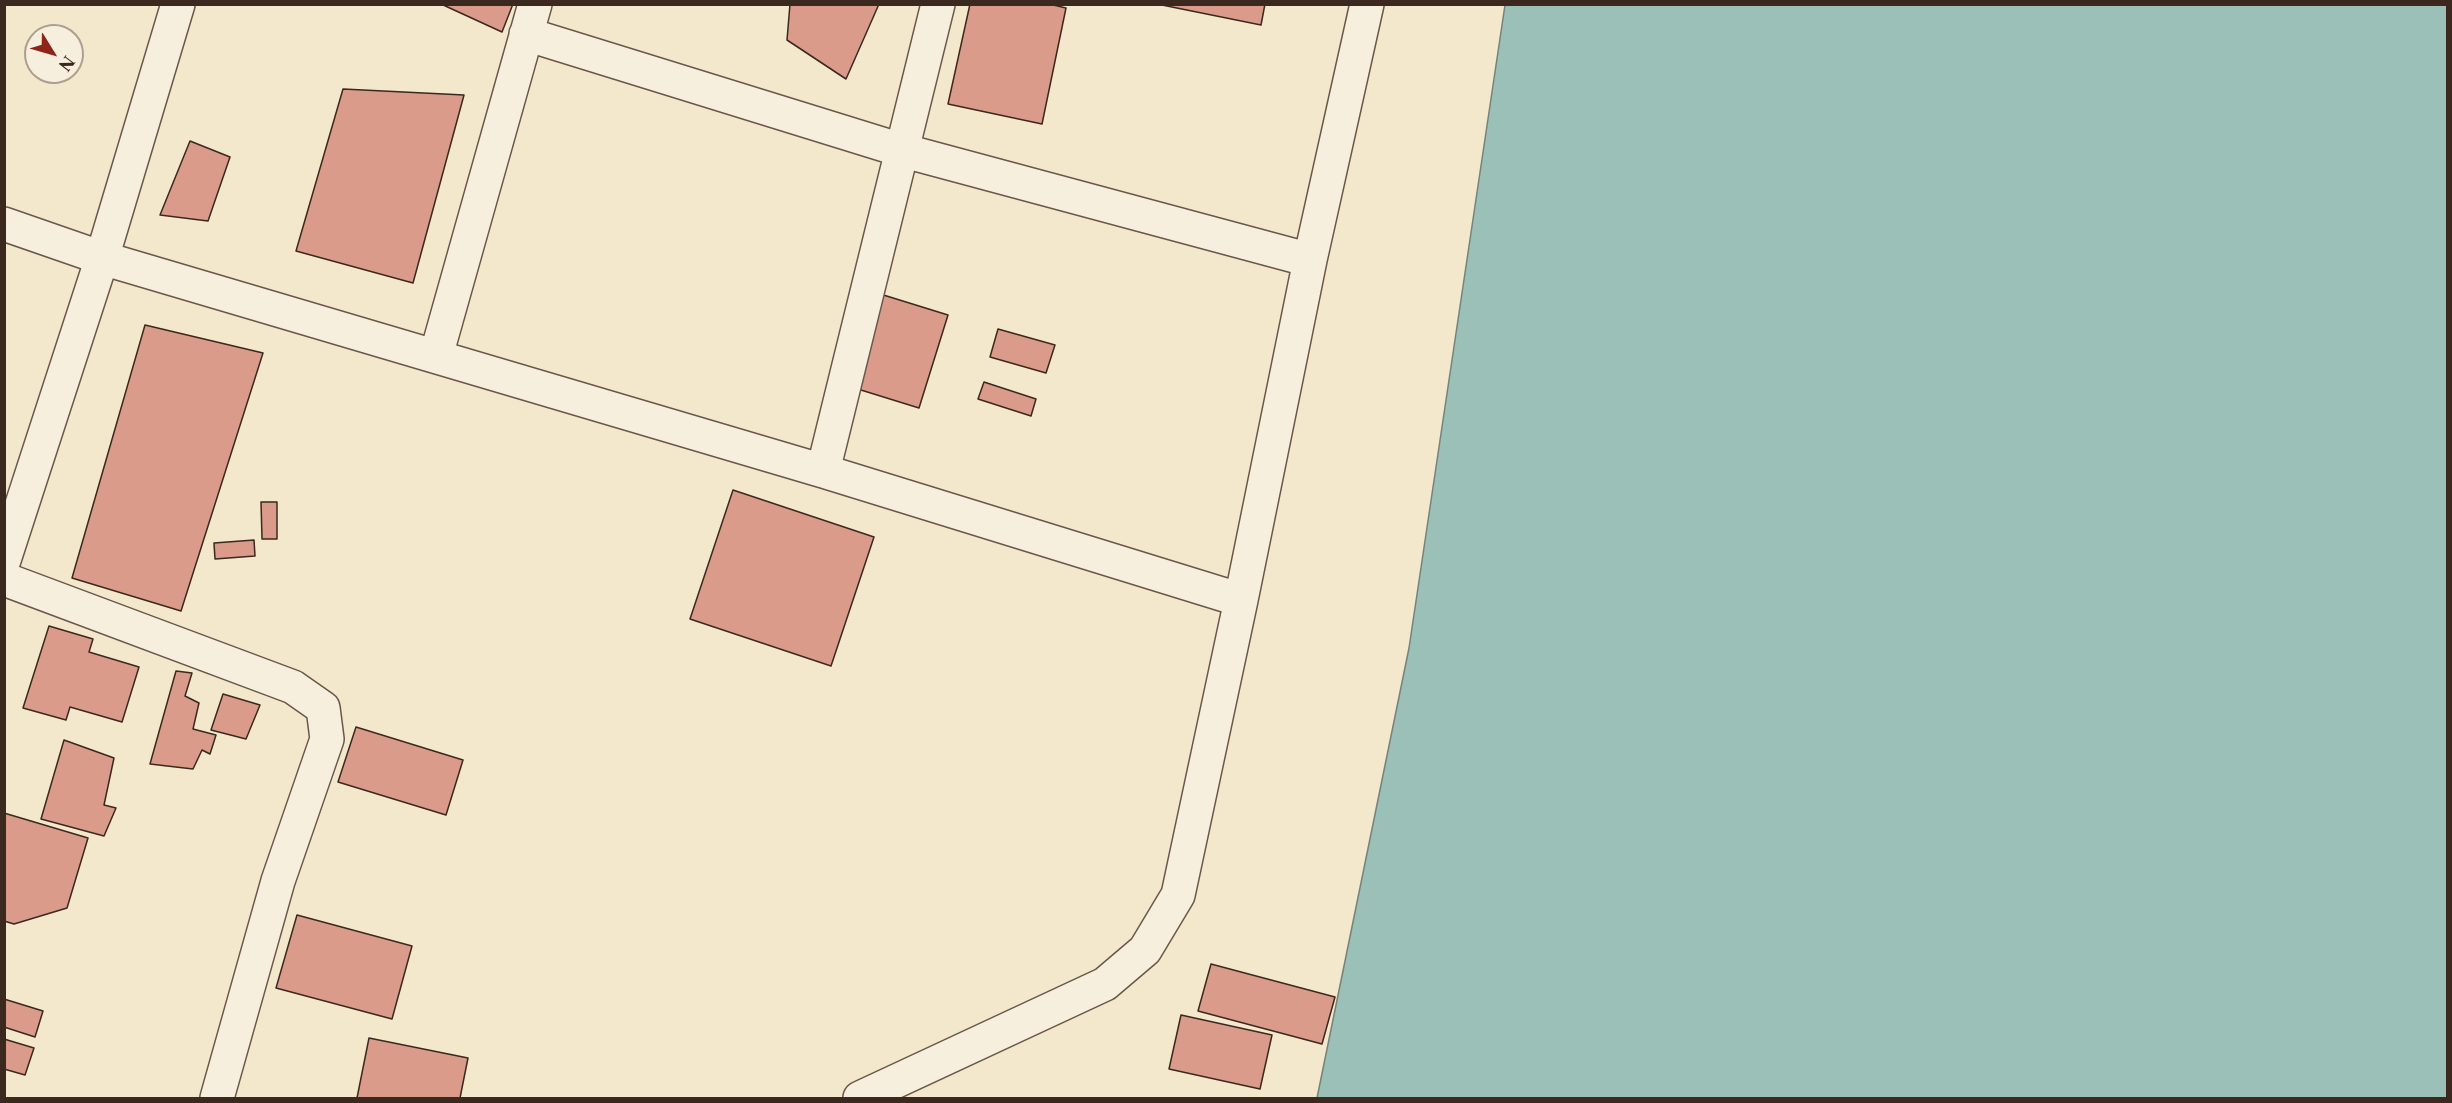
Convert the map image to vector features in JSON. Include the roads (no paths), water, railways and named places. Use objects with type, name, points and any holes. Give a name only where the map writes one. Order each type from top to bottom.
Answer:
[{"type":"street","points":[[4,560],[102,258],[178,4]]},
{"type":"street","points":[[823,471],[938,4]]},
{"type":"street","points":[[861,1098],[1105,984],[1145,950],[1178,895],[1310,260],[1366,4]]},
{"type":"street","points":[[436,356],[531,19],[901,150],[1310,260]]},
{"type":"street","points":[[4,224],[102,258],[823,471],[1241,600]]},
{"type":"street","points":[[4,579],[292,687],[323,708],[327,739],[278,881],[217,1098]]},
{"type":"water","points":[[1505,5],[2447,5],[2447,1098],[1317,1098],[1409,648]]}]
